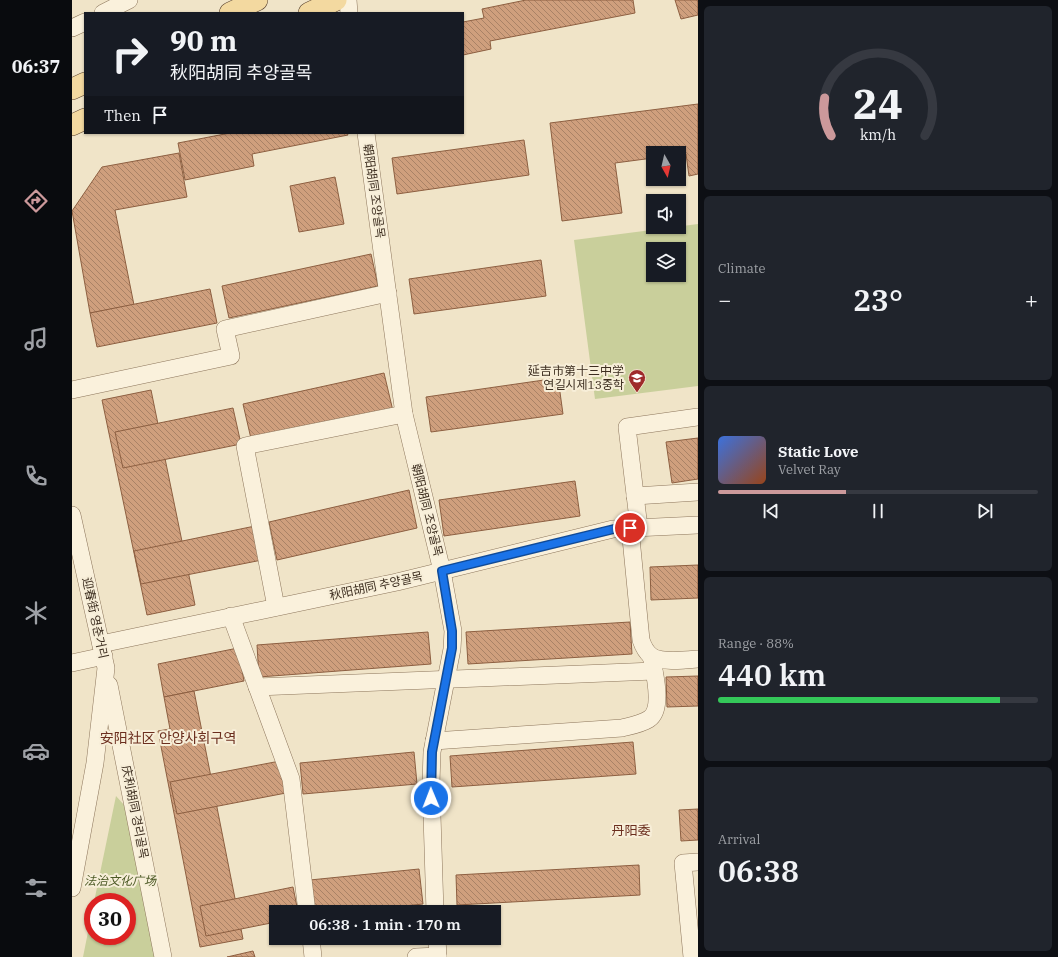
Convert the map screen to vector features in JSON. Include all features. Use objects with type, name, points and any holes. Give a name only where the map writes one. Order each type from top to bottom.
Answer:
[{"type":"main road","points":[[232,12],[258,0]]},
{"type":"main road","points":[[310,12],[336,0]]},
{"type":"main road","points":[[72,89],[84,83]]},
{"type":"main road","points":[[72,125],[84,119]]},
{"type":"street","points":[[105,12],[129,0]]},
{"type":"street","points":[[348,0],[349,12]]},
{"type":"street","points":[[72,28],[84,22]]},
{"type":"street","name":"朝阳胡同 조양골목","points":[[366,134],[404,414],[442,571],[452,631],[452,648],[432,752],[431,783],[436,905]]},
{"type":"street","points":[[72,390],[231,356],[225,328],[388,293]]},
{"type":"street","points":[[276,607],[245,446],[404,414]]},
{"type":"street","points":[[434,741],[622,728],[638,724],[650,718],[655,711],[657,693],[652,663],[641,640],[634,528],[635,496],[627,427],[698,417]]},
{"type":"street","points":[[635,496],[698,492]]},
{"type":"street","name":"迎春街 영춘거리","points":[[72,516],[104,656],[95,763],[72,888]]},
{"type":"street","name":"秋阳胡同 추양골목","points":[[72,663],[104,656],[231,616],[442,571],[614,529],[698,525]]},
{"type":"street","points":[[231,616],[291,779],[306,905]]},
{"type":"street","name":"庆利胡同 경리골목","points":[[104,656],[163,957]]},
{"type":"street","points":[[257,687],[446,680],[652,663],[656,658],[671,660],[698,659]]},
{"type":"street","points":[[690,863],[692,957]]},
{"type":"street","points":[[312,945],[313,957]]},
{"type":"street","points":[[416,957],[438,956],[437,945]]},
{"type":"green space","points":[[698,224],[698,386],[595,399],[574,240],[646,231],[646,234],[686,234],[686,226]]},
{"type":"green space","name":"法治文化广场","points":[[116,796],[125,806],[156,957],[83,957],[85,945],[136,945],[136,893],[96,893]]},
{"type":"building","points":[[526,0],[633,0],[635,13],[490,41],[491,49],[464,55],[464,22],[484,18],[482,9]]},
{"type":"building","points":[[675,0],[698,0],[698,15],[681,19]]},
{"type":"building","points":[[698,104],[698,174],[689,176],[686,146],[646,146],[646,159],[615,163],[622,213],[562,221],[550,123]]},
{"type":"building","points":[[225,134],[348,135],[252,154],[254,166],[185,180],[178,143]]},
{"type":"building","points":[[524,140],[529,175],[397,194],[392,158]]},
{"type":"building","points":[[179,153],[187,197],[115,210],[134,305],[90,313],[72,211],[102,167]]},
{"type":"building","points":[[335,177],[344,224],[299,232],[290,186]]},
{"type":"building","points":[[371,254],[378,286],[229,318],[222,286]]},
{"type":"building","points":[[541,260],[546,296],[414,314],[409,279]]},
{"type":"building","points":[[210,289],[217,323],[97,347],[90,313]]},
{"type":"building","points":[[384,373],[393,411],[252,443],[243,404]]},
{"type":"building","points":[[558,378],[563,414],[431,432],[426,397]]},
{"type":"building","points":[[151,390],[195,605],[147,615],[102,400]]},
{"type":"building","points":[[233,408],[241,444],[123,468],[115,432]]},
{"type":"building","points":[[698,438],[698,479],[672,483],[666,442]]},
{"type":"building","points":[[575,481],[580,516],[444,536],[439,500]]},
{"type":"building","points":[[409,490],[417,528],[277,560],[269,522]]},
{"type":"building","points":[[255,526],[262,560],[141,584],[134,551]]},
{"type":"building","points":[[698,565],[698,598],[651,600],[650,567]]},
{"type":"building","points":[[630,622],[632,654],[468,664],[466,632]]},
{"type":"building","points":[[428,632],[431,664],[259,677],[257,645]]},
{"type":"building","points":[[238,648],[244,681],[164,697],[158,664]]},
{"type":"building","points":[[698,676],[698,706],[667,707],[666,677]]},
{"type":"building","points":[[194,691],[243,939],[200,947],[158,731],[170,729],[164,697]]},
{"type":"building","points":[[633,742],[636,774],[452,787],[450,756]]},
{"type":"building","points":[[414,752],[417,784],[303,794],[300,763]]},
{"type":"building","points":[[280,761],[286,793],[177,814],[170,782]]},
{"type":"building","points":[[698,809],[698,840],[681,841],[679,810]]},
{"type":"building","points":[[639,865],[640,895],[457,905],[456,875]]},
{"type":"building","points":[[419,869],[423,904],[312,905],[310,880]]},
{"type":"building","points":[[293,887],[297,905],[269,905],[269,923],[206,936],[200,906]]},
{"type":"building","points":[[253,951],[255,957],[227,957]]},
{"type":"place","name":"延吉市第十三中学 연길시제13중학","points":[[637,393]]},
{"type":"district","name":"安阳社区 안양사회구역","points":[[168,738]]},
{"type":"district","name":"丹阳委","points":[[631,830]]},
{"type":"route","points":[[431,798],[432,752],[452,648],[452,631],[442,571],[614,529],[630,528]]}]
